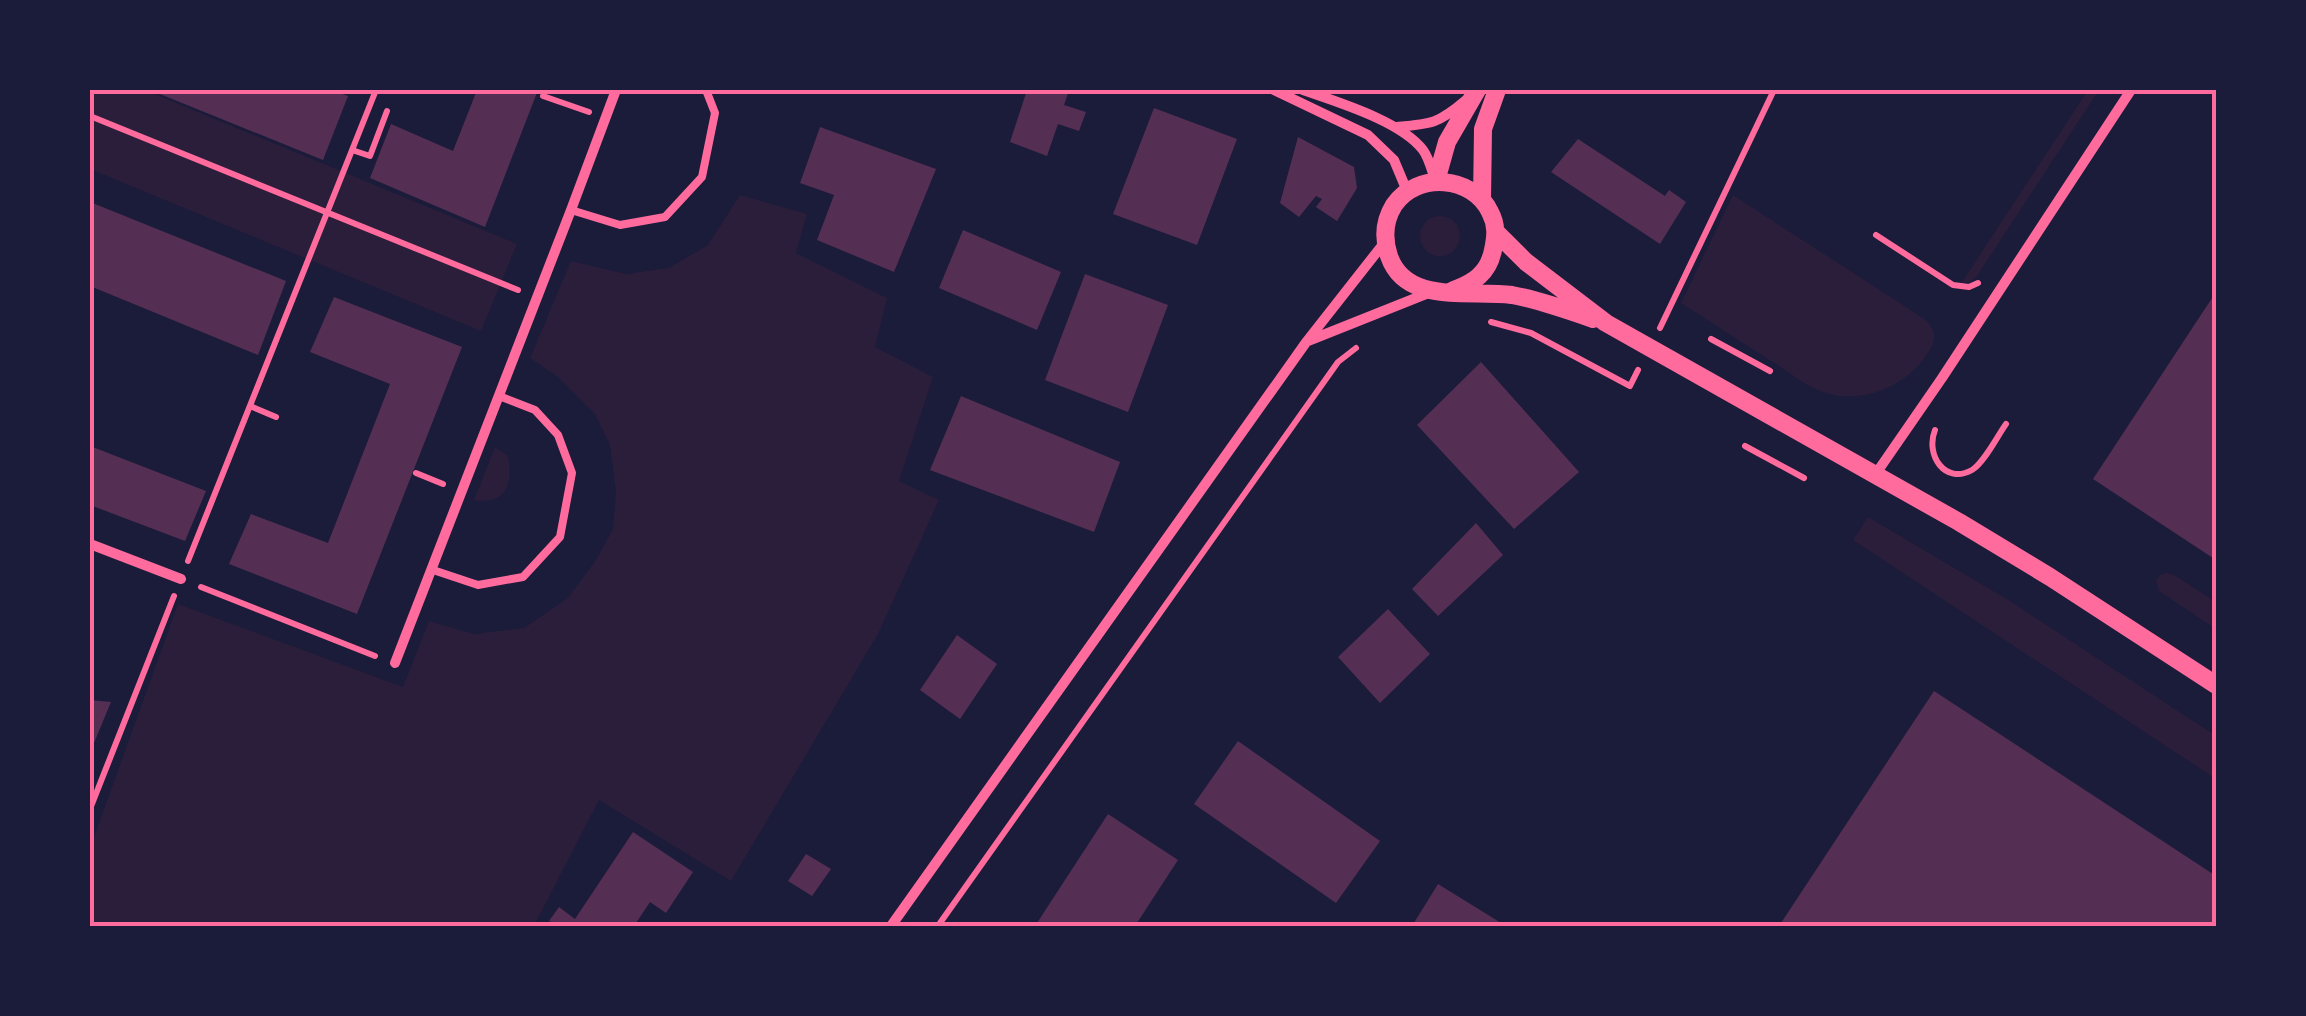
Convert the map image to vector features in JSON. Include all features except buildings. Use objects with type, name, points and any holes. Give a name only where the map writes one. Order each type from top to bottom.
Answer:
[{"type":"street","points":[[395,664],[616,90]]},
{"type":"street","points":[[1274,90],[1368,135],[1394,160],[1408,191]]},
{"type":"street","points":[[1303,90],[1396,127],[1424,151],[1436,181]]},
{"type":"street","points":[[1482,200],[1483,129],[1497,90]]},
{"type":"street","points":[[1875,475],[2131,90]]},
{"type":"street","points":[[1436,181],[1446,142],[1476,92]]},
{"type":"street","points":[[1396,127],[1445,118],[1476,92]]},
{"type":"street","points":[[1452,292],[1478,278],[1491,260],[1496,232],[1491,213],[1482,200],[1459,184],[1419,184],[1392,208],[1384,243],[1392,266],[1410,284],[1431,292],[1512,295],[1606,322]]},
{"type":"street","points":[[1496,232],[1526,262],[1606,322],[1959,522],[2216,685]]},
{"type":"street","points":[[890,926],[1308,342],[1384,243]]},
{"type":"street","points":[[1308,342],[1431,292]]},
{"type":"street","points":[[90,544],[181,579]]},
{"type":"lane","points":[[572,210],[620,225],[665,217],[702,177],[715,113],[706,90]]},
{"type":"lane","points":[[433,570],[478,585],[523,577],[560,537],[572,473],[558,435],[535,410],[500,396]]},
{"type":"path","points":[[90,809],[376,90]]},
{"type":"path","points":[[1482,320],[1531,333],[1630,386],[1674,304],[1774,90]]},
{"type":"path","points":[[542,96],[606,118]]},
{"type":"path","points":[[352,150],[370,156],[386,111]]},
{"type":"path","points":[[90,116],[537,298]]},
{"type":"path","points":[[1876,235],[1952,285],[1969,287],[1982,278]]},
{"type":"path","points":[[1710,339],[1770,371]]},
{"type":"path","points":[[940,926],[1338,362],[1361,344]]},
{"type":"path","points":[[250,406],[276,417]]},
{"type":"path","points":[[1936,430],[1931,442],[1934,458],[1942,467],[1958,473],[1976,467],[2006,424]]},
{"type":"path","points":[[1745,446],[1804,478]]},
{"type":"path","points":[[181,579],[395,664]]},
{"type":"shaded area","points":[[90,90],[145,90],[517,244],[481,331],[90,169]]},
{"type":"shaded area","points":[[2088,90],[2099,90],[1977,276],[1962,282]]},
{"type":"shaded area","points":[[740,195],[807,214],[796,253],[887,298],[875,347],[933,377],[899,481],[939,500],[878,634],[731,881],[599,800],[534,926],[90,926],[90,848],[178,604],[403,687],[429,621],[473,634],[524,628],[568,598],[613,529],[616,491],[610,445],[595,414],[558,377],[530,358],[571,261],[626,274],[669,268],[708,245]]},
{"type":"shaded area","points":[[1733,195],[1926,320],[1934,340],[1914,370],[1892,386],[1866,395],[1826,393],[1681,303]]},
{"type":"shaded area","points":[[1440,216],[1454,222],[1460,236],[1454,250],[1440,256],[1426,250],[1420,236],[1426,222]]},
{"type":"shaded area","points":[[495,447],[508,456],[508,484],[501,496],[474,500]]},
{"type":"shaded area","points":[[1868,517],[2010,601],[2216,736],[2216,779],[1853,540]]},
{"type":"shaded area","points":[[2167,573],[2216,602],[2216,629],[2159,591],[2156,581]]}]
